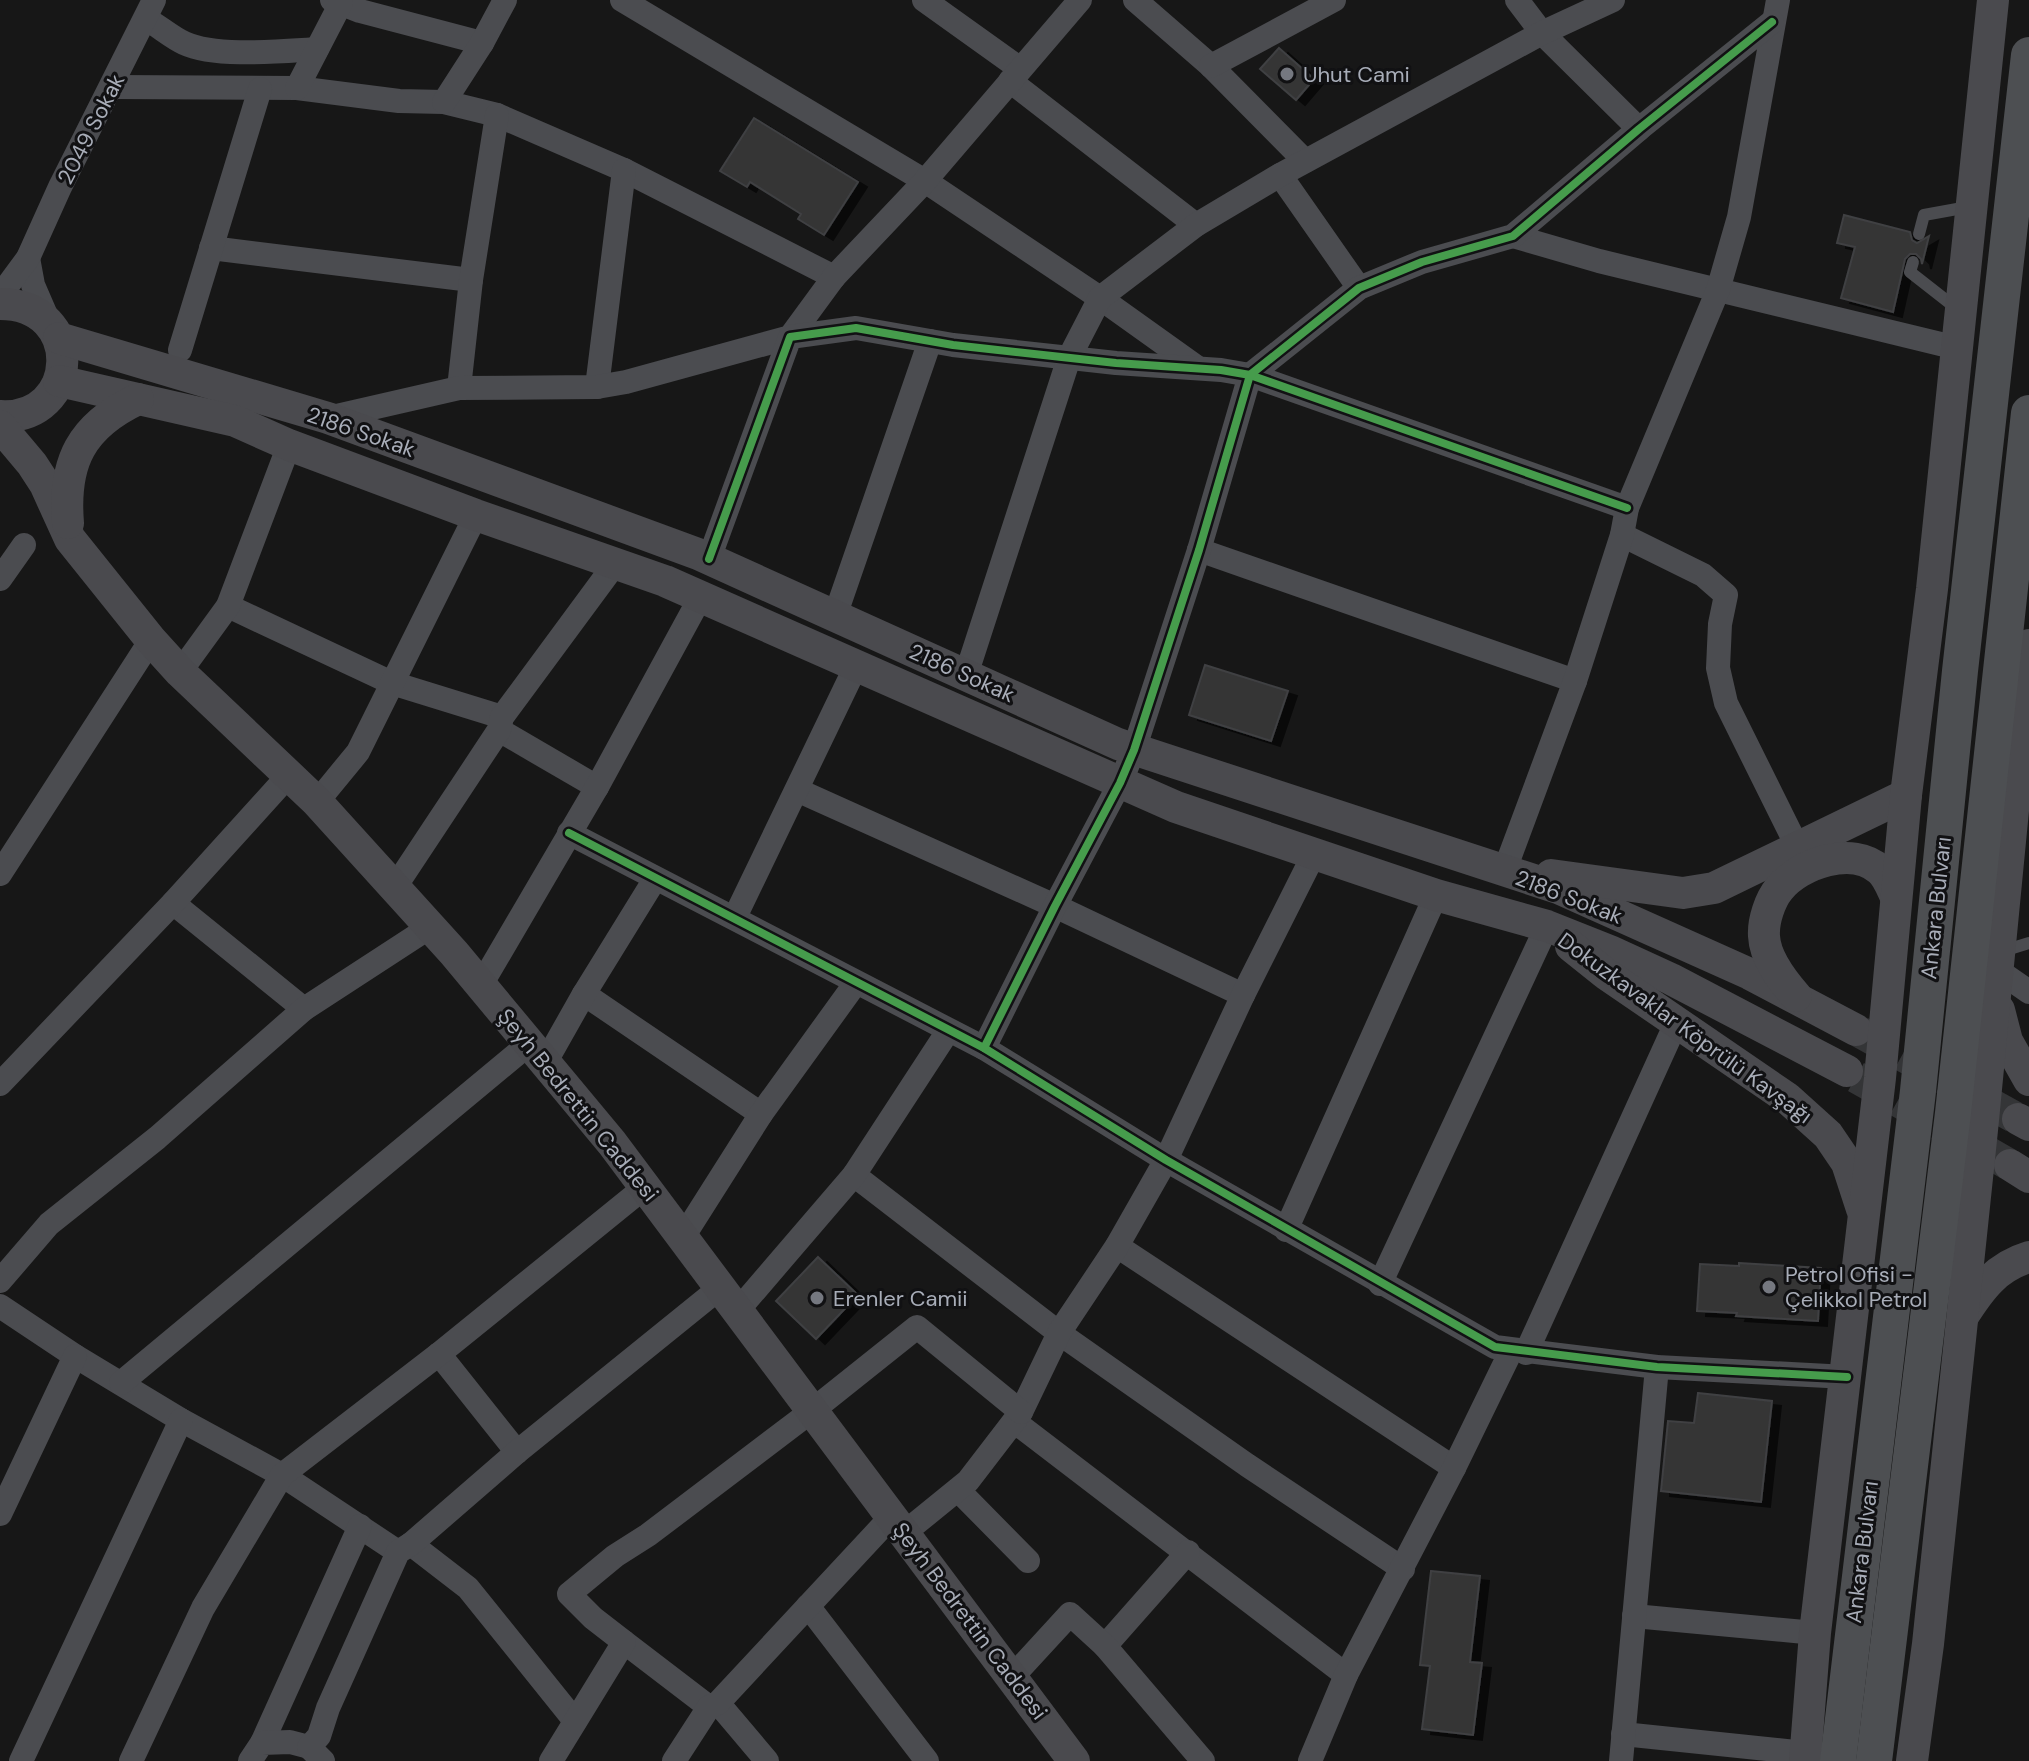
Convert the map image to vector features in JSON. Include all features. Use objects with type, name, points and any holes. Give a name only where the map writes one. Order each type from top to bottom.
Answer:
[{"type":"main road","name":"Ankara Bulvarı","points":[[1816,1758],[1815,1633],[1865,1217],[1906,795],[1932,589],[1993,0]]},
{"type":"main road","name":"Ankara Bulvarı","points":[[1816,1758],[1869,1487],[1918,1091],[1960,671],[2029,55]]},
{"type":"main road","name":"2186 Sokak","points":[[0,304],[16,304],[34,310],[54,330],[328,418],[709,559],[1134,750],[1572,894],[1750,974],[1856,1030]]},
{"type":"main road","name":"Şeyh Bedrettin Caddesi","points":[[45,484],[40,437],[63,357],[54,330]]},
{"type":"main road","points":[[0,416],[22,414],[40,406],[52,391]]},
{"type":"main road","name":"2186 Sokak","points":[[52,391],[138,399],[235,421],[289,445],[476,515],[665,581],[1176,807],[1436,895],[1547,926],[1610,951],[1671,979],[1847,1071]]},
{"type":"main road","points":[[70,539],[66,496],[69,476],[79,450],[94,426],[112,411],[138,399]]},
{"type":"main road","name":"Ankara Bulvarı","points":[[1874,1761],[1957,1081],[2029,413]]},
{"type":"main road","name":"Şeyh Bedrettin Caddesi","points":[[0,426],[45,484],[70,539],[151,640],[180,672],[317,802],[395,887],[612,1143],[1074,1761]]},
{"type":"main road","points":[[1912,1761],[1928,1644],[1982,1130],[2005,964],[2024,762],[2029,645]]},
{"type":"main road","points":[[1504,872],[1582,878],[1683,893],[1714,888],[1906,795]]},
{"type":"main road","points":[[1800,1001],[1780,977],[1764,938],[1766,919],[1779,889],[1801,870],[1815,864],[1853,859],[1880,870],[1896,897]]},
{"type":"main road","name":"Dokuzkavaklar Köprülü Kavşağı","points":[[1547,926],[1606,974],[1787,1098],[1828,1135],[1847,1163],[1865,1217]]},
{"type":"main road","points":[[2005,964],[2007,1041],[2029,1080]]},
{"type":"main road","points":[[1961,1319],[1983,1286],[2002,1267],[2029,1257]]},
{"type":"main road","points":[[1845,1392],[1869,1487]]},
{"type":"main road","points":[[1909,1482],[1953,1400]]},
{"type":"street","points":[[444,102],[505,0]]},
{"type":"street","points":[[622,0],[925,181],[1198,368]]},
{"type":"street","points":[[924,0],[1196,225]]},
{"type":"street","points":[[709,559],[790,337],[834,277],[925,181],[1080,0]]},
{"type":"street","points":[[1135,0],[1211,66],[1305,161]]},
{"type":"street","points":[[1211,66],[1334,0]]},
{"type":"street","points":[[1517,0],[1542,33],[1639,129]]},
{"type":"street","points":[[966,675],[1069,358],[1100,298],[1196,225],[1280,175],[1542,33],[1613,0]]},
{"type":"street","points":[[297,88],[337,2],[360,11],[405,11],[482,43]]},
{"type":"street","points":[[150,9],[186,44],[259,52],[317,49]]},
{"type":"street","name":"2049 Sokak","points":[[0,296],[28,258],[60,187],[150,9]]},
{"type":"street","points":[[984,1048],[1134,750],[1199,550],[1250,375],[1359,288],[1422,262],[1513,236],[1775,11]]},
{"type":"street","points":[[1504,872],[1575,681],[1622,535],[1627,508],[1718,290],[1739,217],[1775,11]]},
{"type":"street","points":[[113,87],[297,88],[399,101],[444,102],[497,115],[624,170],[834,277]]},
{"type":"street","points":[[180,350],[260,89]]},
{"type":"street","points":[[459,388],[471,280],[497,115]]},
{"type":"street","points":[[597,387],[624,170]]},
{"type":"street","points":[[1280,175],[1359,288]]},
{"type":"street","points":[[1513,236],[1599,261],[1957,348]]},
{"type":"street","points":[[211,248],[471,280]]},
{"type":"street","points":[[28,258],[33,285],[54,330]]},
{"type":"street","points":[[328,418],[459,388],[597,387],[626,382],[790,337],[856,328],[930,341],[1069,358],[1250,375],[1627,508]]},
{"type":"street","points":[[835,616],[930,341]]},
{"type":"street","points":[[180,672],[228,606],[289,445]]},
{"type":"street","points":[[317,802],[358,752],[476,515]]},
{"type":"street","points":[[1622,535],[1703,575],[1726,595],[1720,624],[1718,668],[1726,703],[1797,846]]},
{"type":"street","points":[[0,579],[24,545]]},
{"type":"street","points":[[1199,550],[1575,681]]},
{"type":"street","points":[[395,887],[500,724],[615,564]]},
{"type":"street","points":[[481,985],[597,787],[700,598]]},
{"type":"street","points":[[228,606],[392,683],[500,724],[597,787]]},
{"type":"street","points":[[0,874],[151,640]]},
{"type":"street","points":[[735,917],[856,666]]},
{"type":"street","points":[[0,1084],[173,903],[288,776]]},
{"type":"street","points":[[797,790],[1243,995]]},
{"type":"street","points":[[569,833],[735,917],[855,984],[984,1048],[1166,1160],[1495,1347],[1845,1392]]},
{"type":"street","points":[[674,1761],[714,1705],[808,1606],[898,1525],[968,1481],[1018,1417],[1059,1333],[1117,1246],[1166,1160],[1243,995],[1314,854]]},
{"type":"street","points":[[121,1383],[538,1053],[584,994],[655,879]]},
{"type":"street","points":[[1286,1230],[1436,895]]},
{"type":"street","points":[[173,903],[304,1009]]},
{"type":"street","points":[[1380,1284],[1547,926]]},
{"type":"street","points":[[0,1281],[49,1224],[157,1138],[304,1009],[430,927]]},
{"type":"street","points":[[2005,964],[2029,992]]},
{"type":"street","points":[[683,1237],[761,1114],[855,984]]},
{"type":"street","points":[[584,994],[761,1114]]},
{"type":"street","points":[[1310,1761],[1346,1675],[1454,1468],[1519,1352],[1677,1021]]},
{"type":"street","points":[[256,1752],[290,1742],[316,1754],[328,1708],[405,1548],[517,1452],[730,1298],[854,1175],[948,1031]]},
{"type":"street","points":[[854,1175],[1059,1333],[1247,1465],[1403,1569]]},
{"type":"street","points":[[131,1761],[203,1608],[282,1475],[439,1354],[645,1187]]},
{"type":"street","points":[[1117,1246],[1454,1468]]},
{"type":"street","points":[[0,1306],[181,1420],[282,1475],[360,1526],[405,1548],[468,1588],[575,1721]]},
{"type":"street","points":[[767,1761],[714,1705],[624,1642],[569,1594],[615,1556],[648,1535],[813,1410],[917,1327],[1018,1417],[1346,1675]]},
{"type":"street","points":[[439,1354],[517,1452]]},
{"type":"street","points":[[0,1514],[75,1356]]},
{"type":"street","points":[[1621,1761],[1657,1367]]},
{"type":"street","points":[[21,1761],[181,1420]]},
{"type":"street","points":[[958,1490],[1028,1561]]},
{"type":"street","points":[[256,1752],[360,1526]]},
{"type":"street","points":[[1105,1646],[1188,1552]]},
{"type":"street","points":[[808,1606],[927,1761]]},
{"type":"street","points":[[1012,1677],[1070,1614],[1105,1646],[1203,1761]]},
{"type":"street","points":[[1634,1616],[1815,1633]]},
{"type":"street","points":[[551,1761],[624,1642]]},
{"type":"street","points":[[1623,1734],[1816,1758]]},
{"type":"lane","points":[[1919,234],[1924,215],[1971,206]]},
{"type":"lane","points":[[1913,262],[1910,272],[1961,311]]},
{"type":"building","name":"Uhut Cami","points":[[1279,48],[1314,79],[1296,100],[1260,69]]},
{"type":"building","points":[[754,118],[858,182],[824,235],[798,219],[801,214],[750,182],[747,187],[720,171]]},
{"type":"building","points":[[1844,215],[1910,232],[1912,240],[1917,243],[1929,236],[1922,264],[1916,254],[1910,254],[1905,259],[1893,312],[1841,298],[1855,247],[1837,243]]},
{"type":"building","points":[[1205,665],[1288,691],[1271,741],[1189,715]]},
{"type":"building","name":"Erenler Camii","points":[[818,1257],[858,1295],[816,1339],[776,1301]]},
{"type":"building","points":[[1739,1263],[1821,1268],[1818,1321],[1697,1311],[1700,1264],[1739,1266]]},
{"type":"building","points":[[1698,1393],[1772,1401],[1761,1502],[1661,1491],[1668,1421],[1694,1423]]},
{"type":"building","points":[[1431,1571],[1480,1576],[1470,1662],[1482,1663],[1473,1735],[1422,1729],[1430,1666],[1420,1665]]},
{"type":"tunnel","points":[[1860,1032],[2018,1119]]},
{"type":"tunnel","points":[[1856,1077],[2010,1165]]},
{"type":"cycle path","points":[[984,1048],[1134,750],[1199,550],[1250,375],[1359,288],[1422,262],[1513,236],[1772,22]]},
{"type":"cycle path","points":[[709,559],[790,337],[856,328],[953,345],[1250,375],[1627,508]]},
{"type":"cycle path","points":[[569,833],[984,1048],[1166,1160],[1495,1347],[1657,1367],[1847,1377]]},
{"type":"place","name":"Uhut Cami","points":[[1287,74]]},
{"type":"place","name":"Petrol Ofisi - Çelikkol Petrol","points":[[1769,1287]]},
{"type":"place","name":"Erenler Camii","points":[[817,1298]]}]
